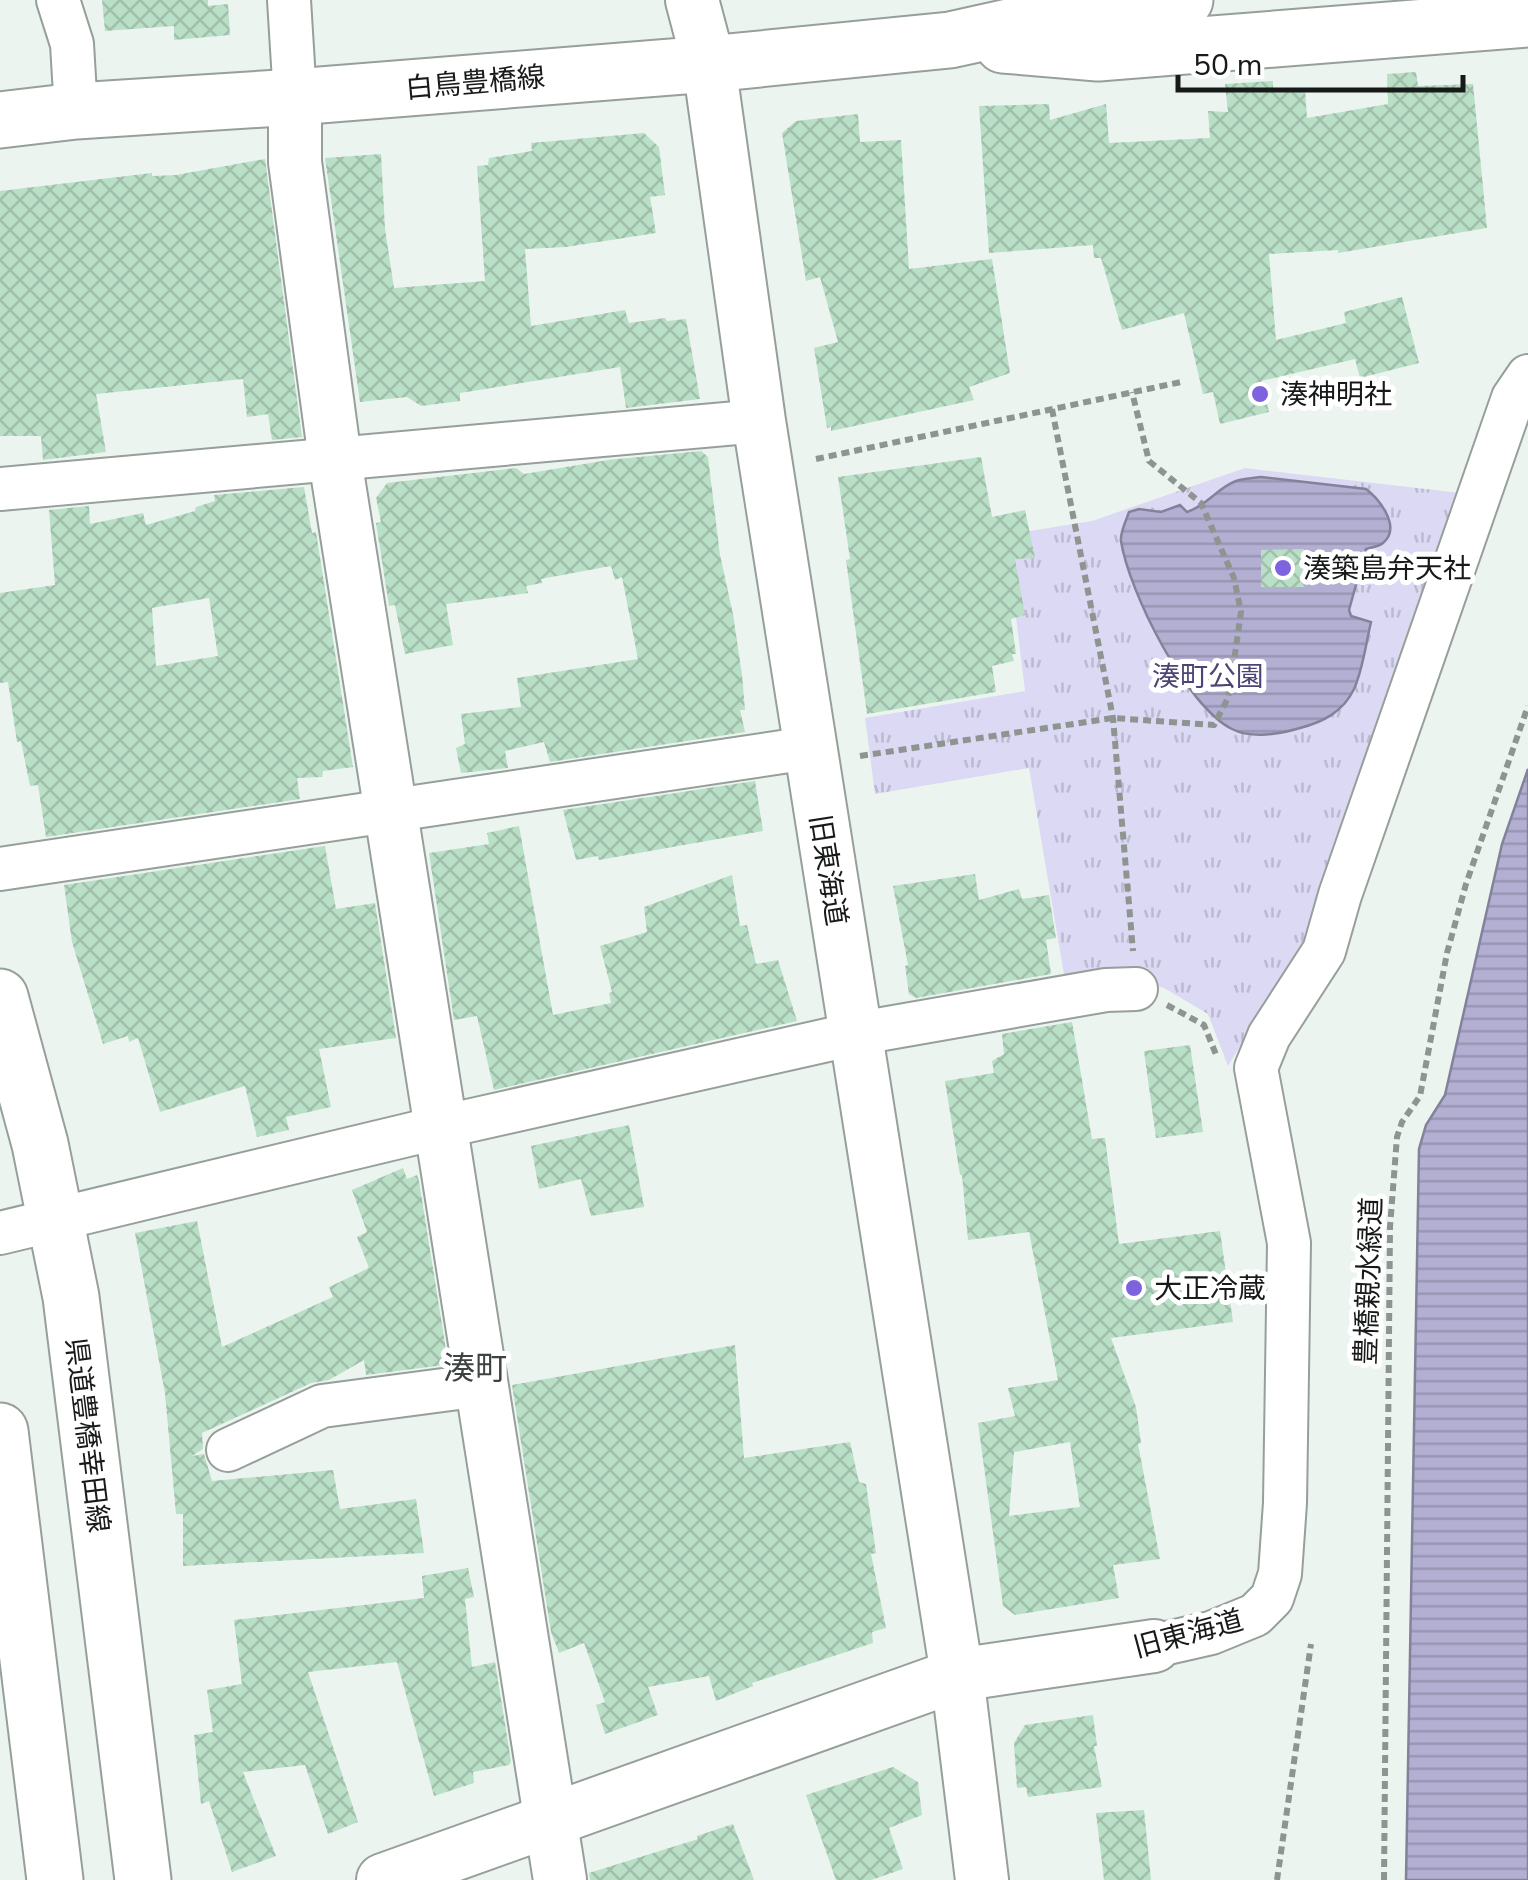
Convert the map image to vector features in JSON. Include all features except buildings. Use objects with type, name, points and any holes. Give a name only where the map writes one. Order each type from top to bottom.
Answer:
[{"type":"main road","name":"白鳥豊橋線","points":[[0,120],[76,110],[709,64],[950,40],[1094,8],[1186,0]]},
{"type":"main road","name":"白鳥豊橋線","points":[[950,40],[1098,53],[1528,19]]},
{"type":"main road","name":"県道豊橋幸田線","points":[[0,997],[58,1220],[71,1298],[143,1880]]},
{"type":"main road","points":[[0,1431],[11,1614],[55,1880]]},
{"type":"street","points":[[58,0],[72,44],[76,110]]},
{"type":"street","points":[[289,0],[295,162],[335,459],[560,1880]]},
{"type":"street","name":"旧東海道","points":[[692,0],[709,64],[759,421],[957,1675]]},
{"type":"street","name":"旧東海道","points":[[383,1880],[957,1675],[1154,1646],[1211,1633],[1255,1615],[1272,1598],[1280,1574],[1285,1504],[1289,1242],[1256,1068],[1270,1036],[1324,951],[1473,510],[1514,398],[1528,376]]},
{"type":"street","points":[[0,489],[759,421]]},
{"type":"street","points":[[0,869],[810,748]]},
{"type":"street","points":[[0,1233],[440,1127],[854,1034],[1106,990],[1136,990]]},
{"type":"street","points":[[228,1450],[322,1406],[481,1384]]},
{"type":"street","points":[[957,1675],[982,1880]]},
{"type":"path","points":[[816,459],[1181,382]]},
{"type":"path","points":[[860,756],[1113,718],[1214,725],[1228,698],[1241,612],[1234,578],[1201,503],[1148,460],[1132,392]]},
{"type":"path","points":[[1052,409],[1113,718],[1136,990],[1204,1024],[1222,1068]]},
{"type":"path","name":"豊橋親水緑道","points":[[1384,1880],[1390,1227],[1398,1137],[1402,1122],[1420,1096],[1466,884],[1528,706]]},
{"type":"path","points":[[1277,1880],[1311,1644]]},
{"type":"green space","name":"湊町公園","points":[[1245,468],[1469,494],[1315,921],[1228,1066],[1208,1014],[1164,988],[1124,977],[1066,986],[1029,768],[875,794],[865,718],[1025,691],[1006,535],[1092,521]]},
{"type":"shaded area","points":[[1261,477],[1366,489],[1382,506],[1390,529],[1383,543],[1366,549],[1349,610],[1351,616],[1371,622],[1360,673],[1349,697],[1332,715],[1317,723],[1257,735],[1232,729],[1214,716],[1179,673],[1135,589],[1121,538],[1129,512],[1161,512],[1180,505],[1187,512],[1229,484]]},
{"type":"shaded area","points":[[1528,769],[1528,1880],[1406,1880],[1419,1149],[1426,1125],[1445,1095],[1502,844]]},
{"type":"place","name":"湊神明社","points":[[1260,394]]},
{"type":"place","name":"湊築島弁天社","points":[[1283,568]]},
{"type":"place","name":"大正冷蔵","points":[[1134,1288]]},
{"type":"district","name":"湊町","points":[[475,1368]]}]
